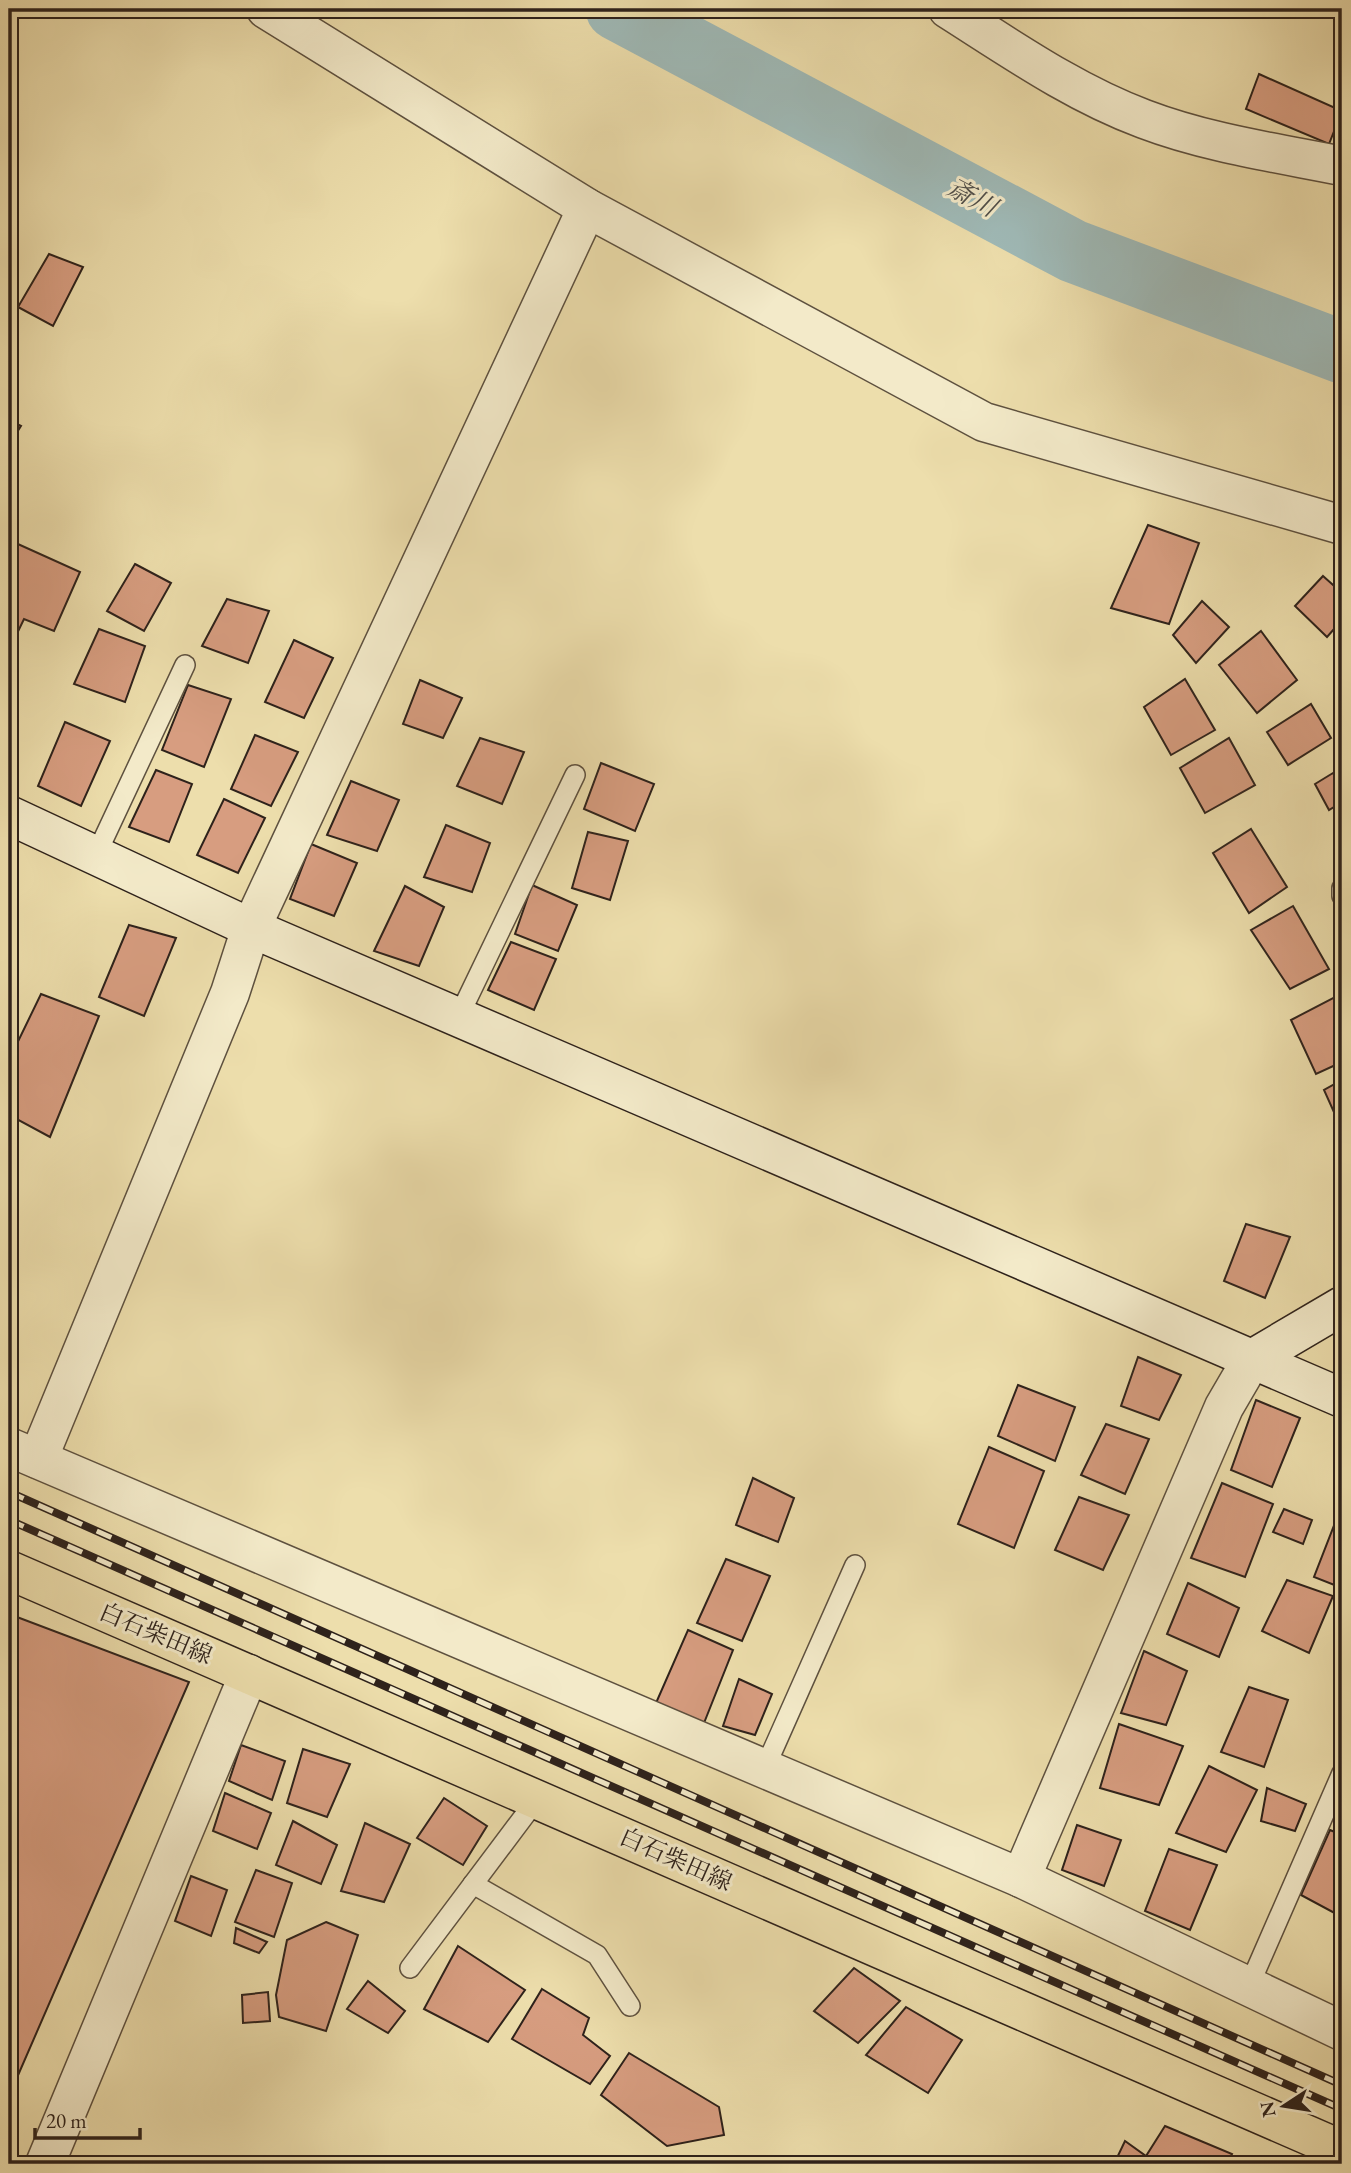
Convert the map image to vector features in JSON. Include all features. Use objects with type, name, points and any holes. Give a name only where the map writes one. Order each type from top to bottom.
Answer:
[{"type":"main road","name":"白石柴田線","points":[[9,1570],[1342,2150]]},
{"type":"street","points":[[266,9],[587,208],[984,422],[1342,525]]},
{"type":"street","points":[[948,9],[1038,67],[1144,119],[1234,144],[1342,166]]},
{"type":"street","points":[[587,208],[251,928],[230,993],[23,1453],[1021,1878],[1342,2031]]},
{"type":"street","points":[[9,815],[251,928],[1342,1398]]},
{"type":"street","points":[[1021,1878],[1224,1407],[1252,1359],[1342,1306]]},
{"type":"street","points":[[45,2164],[249,1674]]},
{"type":"lane","points":[[96,855],[185,665]]},
{"type":"lane","points":[[458,1018],[575,775]]},
{"type":"lane","points":[[1342,888],[1342,896]]},
{"type":"lane","points":[[764,1770],[855,1565]]},
{"type":"lane","points":[[1249,1986],[1342,1773]]},
{"type":"lane","points":[[410,1968],[537,1799]]},
{"type":"lane","points":[[473,1884],[597,1955],[630,2006]]},
{"type":"building","points":[[1259,74],[1342,111],[1329,144],[1246,109]]},
{"type":"building","points":[[49,254],[83,267],[53,326],[18,307]]},
{"type":"building","points":[[9,420],[21,426],[9,445]]},
{"type":"building","points":[[1148,525],[1199,543],[1169,624],[1111,608]]},
{"type":"building","points":[[9,540],[80,572],[54,631],[24,619],[9,650]]},
{"type":"building","points":[[135,564],[171,583],[144,631],[107,611]]},
{"type":"building","points":[[1323,576],[1342,593],[1342,620],[1327,637],[1295,606]]},
{"type":"building","points":[[227,599],[269,611],[248,663],[202,646]]},
{"type":"building","points":[[1202,601],[1229,627],[1196,663],[1173,635]]},
{"type":"building","points":[[99,629],[145,646],[125,702],[74,684]]},
{"type":"building","points":[[1261,631],[1297,680],[1257,713],[1219,665]]},
{"type":"building","points":[[294,640],[333,658],[304,718],[265,702]]},
{"type":"building","points":[[1185,679],[1215,730],[1171,755],[1144,707]]},
{"type":"building","points":[[420,680],[462,698],[443,738],[403,724]]},
{"type":"building","points":[[188,685],[231,699],[204,767],[162,750]]},
{"type":"building","points":[[1311,704],[1331,738],[1288,765],[1267,732]]},
{"type":"building","points":[[65,722],[110,741],[81,806],[38,786]]},
{"type":"building","points":[[255,735],[298,752],[271,806],[231,789]]},
{"type":"building","points":[[480,738],[524,752],[502,804],[457,786]]},
{"type":"building","points":[[1229,738],[1255,785],[1205,813],[1180,768]]},
{"type":"building","points":[[601,763],[654,784],[635,831],[584,809]]},
{"type":"building","points":[[156,770],[192,784],[169,842],[129,827]]},
{"type":"building","points":[[1333,773],[1342,787],[1342,802],[1329,810],[1315,784]]},
{"type":"building","points":[[351,781],[399,800],[377,851],[327,835]]},
{"type":"building","points":[[224,799],[265,818],[238,873],[197,855]]},
{"type":"building","points":[[446,825],[490,843],[472,892],[424,877]]},
{"type":"building","points":[[1251,829],[1287,887],[1249,913],[1213,853]]},
{"type":"building","points":[[588,832],[628,841],[610,900],[572,888]]},
{"type":"building","points":[[311,844],[357,863],[334,916],[290,899]]},
{"type":"building","points":[[532,885],[577,905],[558,951],[515,934]]},
{"type":"building","points":[[405,886],[444,907],[419,966],[374,951]]},
{"type":"building","points":[[1293,906],[1329,969],[1290,989],[1251,930]]},
{"type":"building","points":[[129,925],[176,938],[144,1016],[99,997]]},
{"type":"building","points":[[511,942],[556,959],[534,1010],[488,990]]},
{"type":"building","points":[[41,994],[99,1016],[50,1137],[9,1115],[9,1060]]},
{"type":"building","points":[[1335,997],[1342,1012],[1342,1062],[1316,1074],[1291,1020]]},
{"type":"building","points":[[1342,1080],[1342,1130],[1324,1090]]},
{"type":"building","points":[[1246,1224],[1290,1237],[1265,1298],[1224,1281]]},
{"type":"building","points":[[1138,1357],[1181,1375],[1159,1420],[1121,1406]]},
{"type":"building","points":[[1018,1385],[1075,1407],[1055,1461],[998,1436]]},
{"type":"building","points":[[1256,1400],[1300,1418],[1272,1487],[1231,1470]]},
{"type":"building","points":[[1106,1424],[1149,1439],[1125,1494],[1081,1475]]},
{"type":"building","points":[[989,1447],[1044,1471],[1014,1548],[958,1524]]},
{"type":"building","points":[[753,1478],[794,1498],[778,1542],[736,1525]]},
{"type":"building","points":[[1222,1483],[1273,1504],[1245,1577],[1191,1558]]},
{"type":"building","points":[[1079,1497],[1129,1515],[1103,1570],[1055,1550]]},
{"type":"building","points":[[1284,1509],[1312,1520],[1303,1544],[1273,1532]]},
{"type":"building","points":[[1340,1510],[1342,1511],[1342,1588],[1314,1577]]},
{"type":"building","points":[[726,1559],[770,1576],[742,1641],[697,1623]]},
{"type":"building","points":[[1287,1580],[1333,1596],[1309,1653],[1262,1631]]},
{"type":"building","points":[[1188,1583],[1239,1608],[1219,1657],[1167,1634]]},
{"type":"building","points":[[9,1614],[189,1682],[9,2096]]},
{"type":"building","points":[[688,1630],[733,1650],[704,1723],[656,1703]]},
{"type":"building","points":[[1144,1651],[1187,1671],[1166,1725],[1121,1713]]},
{"type":"building","points":[[739,1679],[772,1694],[755,1735],[723,1726]]},
{"type":"building","points":[[1249,1687],[1288,1700],[1264,1767],[1221,1752]]},
{"type":"building","points":[[1119,1724],[1183,1746],[1159,1805],[1100,1788]]},
{"type":"building","points":[[241,1745],[285,1761],[272,1800],[229,1781]]},
{"type":"building","points":[[303,1749],[350,1764],[327,1817],[287,1803]]},
{"type":"building","points":[[1209,1766],[1257,1790],[1226,1852],[1176,1833]]},
{"type":"building","points":[[1267,1788],[1306,1804],[1295,1831],[1261,1821]]},
{"type":"building","points":[[225,1793],[271,1813],[257,1849],[213,1831]]},
{"type":"building","points":[[444,1798],[487,1826],[463,1865],[417,1838]]},
{"type":"building","points":[[293,1821],[337,1845],[321,1884],[276,1865]]},
{"type":"building","points":[[365,1823],[410,1844],[384,1902],[341,1891]]},
{"type":"building","points":[[1077,1825],[1121,1840],[1104,1886],[1062,1870]]},
{"type":"building","points":[[1330,1830],[1342,1835],[1342,1917],[1301,1895]]},
{"type":"building","points":[[1169,1849],[1217,1865],[1190,1930],[1145,1911]]},
{"type":"building","points":[[256,1870],[292,1883],[274,1937],[235,1922]]},
{"type":"building","points":[[191,1876],[227,1890],[211,1936],[175,1921]]},
{"type":"building","points":[[326,1922],[358,1935],[326,2031],[279,2017],[276,1995],[287,1940]]},
{"type":"building","points":[[236,1928],[267,1942],[259,1953],[234,1943]]},
{"type":"building","points":[[458,1946],[525,1990],[488,2042],[424,2009]]},
{"type":"building","points":[[854,1968],[900,2001],[858,2043],[814,2011]]},
{"type":"building","points":[[368,1981],[405,2011],[388,2033],[347,2009]]},
{"type":"building","points":[[542,1989],[589,2018],[583,2035],[610,2056],[590,2084],[512,2039]]},
{"type":"building","points":[[268,1992],[270,2021],[243,2023],[242,1995]]},
{"type":"building","points":[[906,2007],[962,2040],[928,2093],[866,2055]]},
{"type":"building","points":[[629,2053],[719,2107],[724,2135],[667,2146],[601,2095]]},
{"type":"building","points":[[1165,2126],[1232,2154],[1227,2164],[1114,2164],[1125,2141],[1146,2156]]},
{"type":"waterway","name":"斎川","points":[[617,9],[1073,251],[1342,352]]},
{"type":"railway","points":[[9,1492],[1342,2085]]},
{"type":"railway","points":[[9,1520],[1342,2109]]}]
